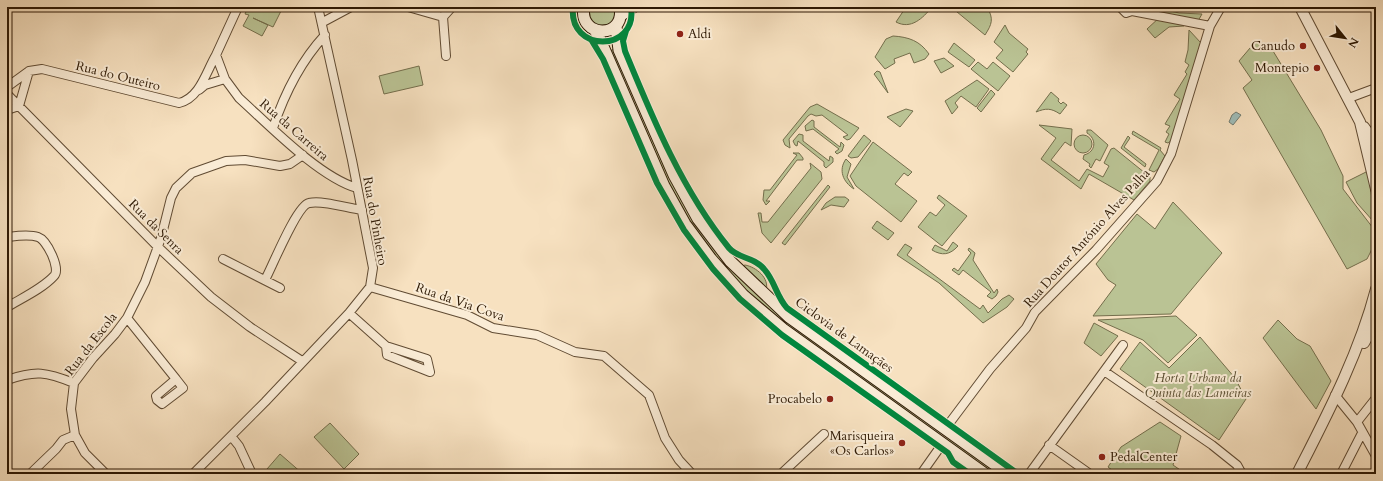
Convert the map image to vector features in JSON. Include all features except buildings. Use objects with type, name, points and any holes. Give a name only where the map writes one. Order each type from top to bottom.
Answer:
[{"type":"main road","points":[[584,7],[584,18],[598,35],[664,186],[686,224],[711,259],[743,295],[783,329],[985,474]]},
{"type":"main road","points":[[621,11],[616,26],[616,38],[619,50],[674,175],[698,218],[730,261],[789,317],[1008,474]]},
{"type":"main road","points":[[594,29],[606,31],[616,26]]},
{"type":"street","points":[[198,90],[238,7]]},
{"type":"street","name":"Rua do Pinheiro","points":[[318,7],[323,22],[373,268],[370,287]]},
{"type":"street","points":[[323,22],[351,7]]},
{"type":"street","points":[[446,56],[443,17],[452,7]]},
{"type":"street","points":[[621,11],[634,7]]},
{"type":"street","points":[[1120,7],[1126,14],[1132,11],[1210,26]]},
{"type":"street","name":"Rua Doutor António Alves Palha","points":[[951,421],[971,392],[1026,328],[1035,312],[1096,250],[1157,180],[1171,154],[1210,26],[1221,7]]},
{"type":"street","points":[[1300,7],[1360,122],[1376,144]]},
{"type":"street","points":[[413,8],[443,17]]},
{"type":"street","points":[[273,128],[281,104],[298,71],[315,46],[325,35]]},
{"type":"street","name":"Rua da Carreira","points":[[216,54],[225,79],[239,98],[303,155],[327,174],[345,185],[357,188]]},
{"type":"street","name":"Rua do Outeiro","points":[[29,72],[42,69],[179,104],[186,102],[194,96],[198,90]]},
{"type":"street","points":[[7,87],[29,72]]},
{"type":"street","points":[[7,110],[19,106],[29,72]]},
{"type":"street","points":[[198,90],[205,85],[225,79]]},
{"type":"street","points":[[1348,98],[1376,88]]},
{"type":"street","name":"Rua da Senra","points":[[7,94],[158,247],[228,312],[302,361]]},
{"type":"street","points":[[1360,122],[1376,189]]},
{"type":"street","name":"Rua da Escola","points":[[106,474],[85,453],[75,435],[71,409],[74,383],[93,358],[115,334],[126,318],[145,282],[158,247],[171,198],[176,188],[192,173],[226,161],[245,160],[280,166],[290,164],[303,155]]},
{"type":"street","points":[[265,280],[300,209],[307,203],[362,210]]},
{"type":"street","points":[[7,237],[38,237],[46,242],[57,268],[55,275],[49,281],[7,306]]},
{"type":"street","points":[[223,259],[280,288]]},
{"type":"street","points":[[193,474],[265,402],[302,361],[349,313],[370,287]]},
{"type":"street","name":"Rua da Via Cova","points":[[370,287],[467,315],[494,328],[536,335],[575,352],[604,356],[649,395],[665,438],[680,460],[692,474]]},
{"type":"street","points":[[1297,474],[1348,368],[1368,316],[1376,289]]},
{"type":"street","points":[[349,313],[386,346],[427,359],[430,372],[387,356],[386,346]]},
{"type":"street","points":[[126,318],[176,379]]},
{"type":"street","points":[[1348,368],[1376,322]]},
{"type":"street","points":[[1029,474],[1123,345]]},
{"type":"street","points":[[1104,371],[1212,445],[1237,465],[1242,474]]},
{"type":"street","points":[[7,380],[38,372],[56,376],[74,383]]},
{"type":"street","points":[[1335,395],[1357,422],[1376,456]]},
{"type":"street","points":[[1357,422],[1376,398]]},
{"type":"street","points":[[1341,474],[1362,433]]},
{"type":"street","points":[[781,474],[824,434]]},
{"type":"street","points":[[30,474],[56,449],[63,440],[75,435]]},
{"type":"street","points":[[231,436],[239,446],[252,474]]},
{"type":"street","points":[[1049,445],[1090,474]]},
{"type":"street","points":[[921,474],[938,450]]},
{"type":"green space","points":[[248,7],[283,7],[273,27],[253,18],[268,25],[262,36],[243,26],[249,15],[245,14]]},
{"type":"green space","points":[[589,7],[615,7],[615,18],[610,24],[598,26],[589,18]]},
{"type":"green space","points":[[906,7],[932,7],[921,19],[912,24],[907,25],[896,22]]},
{"type":"green space","points":[[951,7],[987,7],[991,15],[991,21],[985,35]]},
{"type":"green space","points":[[1125,7],[1153,7],[1179,13],[1202,14],[1198,21]]},
{"type":"green space","points":[[1160,17],[1180,21],[1184,26],[1169,27],[1155,38],[1147,29]]},
{"type":"green space","points":[[1005,25],[1009,33],[1028,49],[1026,52],[1028,54],[1013,72],[996,58],[1003,50],[994,42]]},
{"type":"green space","points":[[1189,30],[1201,43],[1172,140],[1168,143],[1165,142],[1169,134],[1166,132],[1170,126],[1165,124],[1180,99],[1174,95],[1187,74],[1185,72],[1189,65],[1185,62],[1188,50]]},
{"type":"green space","points":[[893,36],[914,40],[929,54],[925,59],[914,63],[910,53],[894,59],[895,63],[885,69],[875,57],[886,39]]},
{"type":"green space","points":[[1256,41],[1270,46],[1321,130],[1343,176],[1343,189],[1373,228],[1374,245],[1367,259],[1347,269],[1243,88],[1252,80],[1239,61]]},
{"type":"green space","points":[[954,43],[975,60],[969,67],[948,52]]},
{"type":"green space","points":[[615,49],[670,177],[731,268],[1003,474],[992,474],[781,323],[745,291],[697,234],[674,196],[609,51]]},
{"type":"green space","points":[[944,58],[954,66],[941,73],[934,61]]},
{"type":"green space","points":[[978,62],[987,69],[993,62],[1010,76],[998,91],[971,69]]},
{"type":"green space","points":[[419,66],[423,85],[384,94],[379,76]]},
{"type":"green space","points":[[877,71],[880,72],[888,93],[874,74]]},
{"type":"green space","points":[[977,80],[989,89],[976,107],[961,96],[955,103],[958,107],[952,114],[945,101]]},
{"type":"green space","points":[[991,90],[995,94],[981,112],[977,108]]},
{"type":"green space","points":[[1051,92],[1059,99],[1058,101],[1061,104],[1063,102],[1067,105],[1060,114],[1048,109],[1036,112]]},
{"type":"green space","points":[[817,104],[859,128],[850,139],[847,140],[843,137],[848,135],[822,115],[816,116],[811,114],[789,139],[790,148],[785,145],[783,140],[810,107]]},
{"type":"green space","points":[[906,109],[913,111],[900,127],[887,117]]},
{"type":"green space","points":[[812,120],[814,121],[814,127],[840,147],[841,142],[844,145],[842,151],[837,154],[835,152],[839,149],[813,129],[806,131],[805,126]]},
{"type":"green space","points":[[1039,125],[1072,129],[1071,146],[1065,142],[1051,160],[1079,181],[1087,169],[1103,177],[1109,166],[1104,163],[1111,149],[1114,148],[1150,177],[1150,181],[1134,200],[1089,174],[1081,189],[1041,159],[1056,138]]},
{"type":"green space","points":[[1087,130],[1091,130],[1108,145],[1100,161],[1096,159],[1091,168],[1089,166],[1090,164],[1083,159],[1084,155],[1091,151],[1094,145],[1094,142],[1087,133]]},
{"type":"green space","points":[[1133,131],[1161,148],[1160,150],[1165,156],[1158,169],[1154,172],[1149,170],[1159,150],[1132,134]]},
{"type":"green space","points":[[799,134],[803,135],[803,141],[829,161],[830,156],[833,158],[833,162],[826,168],[824,166],[824,162],[798,141],[797,146],[795,145],[793,141]]},
{"type":"green space","points":[[864,135],[871,141],[858,157],[851,158],[848,156]]},
{"type":"green space","points":[[1083,135],[1089,138],[1092,144],[1089,150],[1083,153],[1077,150],[1074,144],[1077,138]]},
{"type":"green space","points":[[1128,136],[1130,138],[1124,147],[1146,164],[1145,167],[1121,148]]},
{"type":"green space","points":[[873,142],[912,172],[908,176],[904,173],[895,184],[917,201],[901,222],[856,186],[850,176]]},
{"type":"green space","points":[[793,153],[799,153],[803,160],[797,160],[766,201],[770,201],[766,205],[763,200],[764,190],[770,190],[797,155]]},
{"type":"green space","points":[[846,159],[851,164],[847,177],[854,189],[847,183],[843,176],[842,167]]},
{"type":"green space","points":[[810,163],[821,172],[822,179],[771,243],[762,233],[758,213],[761,213],[762,222],[768,222],[811,168]]},
{"type":"green space","points":[[1368,171],[1375,220],[1373,221],[1357,203],[1346,182]]},
{"type":"green space","points":[[828,185],[830,187],[785,245],[782,243]]},
{"type":"green space","points":[[939,195],[967,216],[942,246],[918,227],[930,212],[936,216],[945,205],[937,198]]},
{"type":"green space","points":[[835,197],[845,197],[849,200],[844,207],[831,205],[821,210],[826,203]]},
{"type":"green space","points":[[1173,202],[1222,253],[1171,314],[1093,316],[1116,285],[1108,280],[1096,264],[1137,214],[1155,229]]},
{"type":"green space","points":[[877,221],[894,233],[888,240],[872,228]]},
{"type":"green space","points":[[953,242],[958,246],[949,253],[943,254],[932,250],[935,245],[947,251]]},
{"type":"green space","points":[[905,244],[912,248],[907,255],[980,309],[983,305],[988,313],[1002,299],[1009,295],[1014,299],[1007,307],[983,323],[939,283],[897,255]]},
{"type":"green space","points":[[969,248],[975,253],[973,260],[994,293],[997,289],[998,292],[996,296],[992,299],[987,296],[991,292],[963,270],[959,275],[952,270],[954,268],[958,271],[971,253],[968,250]]},
{"type":"green space","points":[[745,265],[753,268],[761,274],[766,282],[766,291],[742,266]]},
{"type":"green space","points":[[1176,316],[1197,335],[1168,363],[1143,340],[1098,320]]},
{"type":"green space","points":[[1278,320],[1297,339],[1310,346],[1331,381],[1316,409],[1263,338]]},
{"type":"green space","points":[[1094,323],[1118,336],[1101,356],[1084,343]]},
{"type":"green space","name":"Horta Urbana da Quinta das Lameiras","points":[[1200,337],[1235,378],[1246,399],[1219,440],[1120,369],[1140,342],[1169,368]]},
{"type":"green space","points":[[1160,422],[1181,436],[1173,465],[1186,474],[1117,474],[1108,467],[1121,447]]},
{"type":"green space","points":[[330,423],[359,454],[344,469],[314,437]]},
{"type":"green space","points":[[280,454],[303,474],[272,474],[267,469]]},
{"type":"water","points":[[1236,112],[1241,115],[1233,125],[1229,122],[1232,115]]},
{"type":"tunnel","points":[[939,448],[951,421]]},
{"type":"cycle path","points":[[573,7],[574,22],[581,33],[591,39],[603,42],[614,39],[624,33],[630,22],[631,7]]},
{"type":"cycle path","name":"Ciclovia de Lamaçães","points":[[626,31],[623,41],[625,51],[658,128],[697,202],[712,226],[729,248],[733,252],[755,262],[764,269],[771,278],[780,299],[787,308],[1014,471],[1023,474]]},
{"type":"cycle path","points":[[592,41],[603,59],[657,183],[684,230],[713,269],[740,299],[782,335],[948,453],[953,462],[970,474]]},
{"type":"place","name":"Aldi","points":[[680,34]]},
{"type":"place","name":"Canudo","points":[[1303,46]]},
{"type":"place","name":"Montepio","points":[[1317,68]]},
{"type":"place","name":"Procabelo","points":[[830,399]]},
{"type":"place","name":"Marisqueira «Os Carlos»","points":[[902,443]]},
{"type":"place","name":"PedalCenter","points":[[1102,457]]}]
